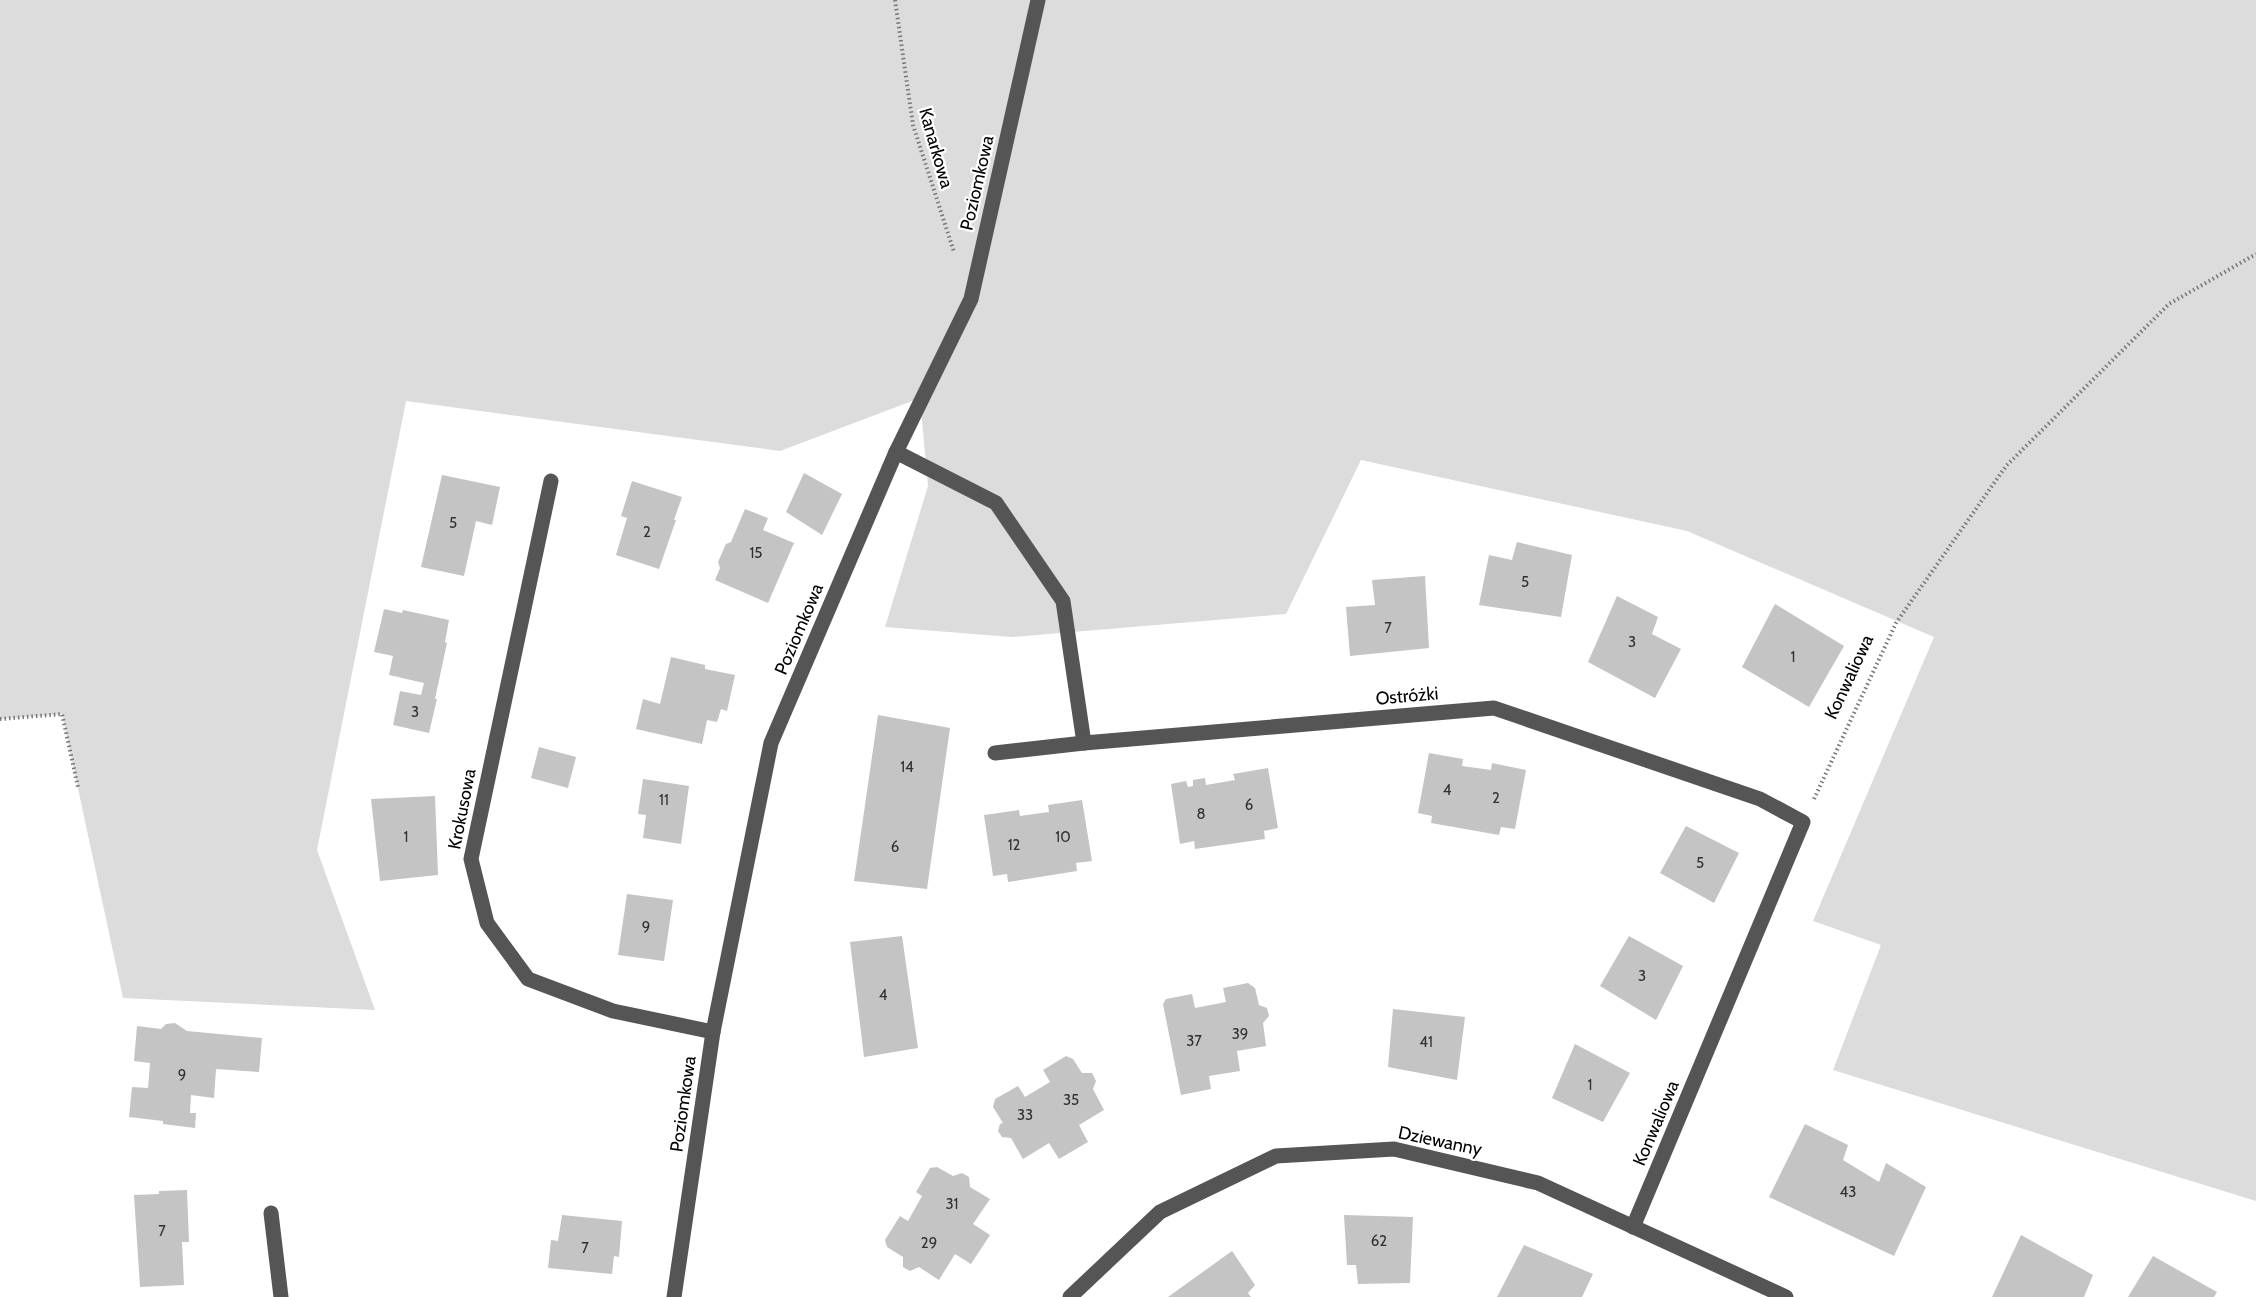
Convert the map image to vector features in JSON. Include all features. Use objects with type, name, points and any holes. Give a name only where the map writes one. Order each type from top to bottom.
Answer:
[{"type":"street","name":"Poziomkowa","points":[[674,1297],[713,1032],[771,743],[896,452],[971,299],[1038,0]]},
{"type":"street","points":[[896,452],[996,503],[1063,601],[1084,743]]},
{"type":"street","name":"Krokusowa","points":[[551,481],[471,859],[487,923],[528,979],[613,1011],[713,1032]]},
{"type":"street","name":"Ostróżki","points":[[995,753],[1084,743],[1494,708],[1760,799],[1803,822]]},
{"type":"street","name":"Konwaliowa","points":[[1633,1227],[1803,822]]},
{"type":"street","name":"Dziewanny","points":[[1070,1297],[1160,1212],[1276,1156],[1394,1149],[1538,1183],[1786,1297]]},
{"type":"street","points":[[271,1213],[281,1297]]},
{"type":"path","name":"Kanarkowa","points":[[895,0],[913,125],[956,258]]},
{"type":"path","name":"Konwaliowa","points":[[1803,822],[1896,623],[2006,466],[2169,304],[2256,254]]},
{"type":"path","points":[[0,719],[62,714],[78,787]]},
{"type":"shaded area","points":[[0,0],[2256,0],[2256,1201],[1833,1070],[1881,945],[1813,921],[1934,637],[1687,531],[1361,460],[1286,614],[1012,637],[885,627],[928,486],[920,398],[780,451],[406,401],[317,850],[375,1010],[123,998],[62,714],[0,719]]},
{"type":"building","points":[[804,473],[842,494],[822,535],[786,512]]},
{"type":"building","points":[[442,475],[500,487],[492,525],[476,521],[464,576],[421,567]]},
{"type":"building","points":[[632,481],[682,497],[659,569],[616,555],[627,518],[621,516]]},
{"type":"building","points":[[745,509],[768,518],[763,530],[794,543],[768,603],[715,580],[720,568],[718,562],[726,544],[731,542]]},
{"type":"building","points":[[1517,542],[1572,555],[1561,617],[1479,605],[1489,555],[1512,560]]},
{"type":"building","points":[[1425,576],[1429,648],[1350,656],[1346,607],[1375,605],[1372,580]]},
{"type":"building","points":[[1617,596],[1658,617],[1652,634],[1681,649],[1655,698],[1588,662]]},
{"type":"building","points":[[1775,604],[1844,646],[1809,707],[1742,667]]},
{"type":"building","points":[[384,609],[402,613],[403,610],[449,620],[445,642],[447,643],[429,733],[393,725],[400,691],[421,695],[424,683],[389,675],[393,656],[374,652]]},
{"type":"building","points":[[671,657],[705,665],[705,669],[735,675],[727,711],[721,709],[717,722],[707,720],[702,744],[636,729],[643,699],[660,704]]},
{"type":"building","points":[[878,715],[950,728],[927,889],[854,881]]},
{"type":"building","points":[[539,747],[576,757],[568,788],[531,778]]},
{"type":"building","points":[[1429,753],[1463,759],[1462,766],[1491,770],[1492,763],[1526,770],[1515,829],[1501,827],[1499,835],[1431,823],[1432,816],[1418,813]]},
{"type":"building","points":[[1268,768],[1278,828],[1264,831],[1265,839],[1195,849],[1194,841],[1180,844],[1171,784],[1186,781],[1188,787],[1193,786],[1193,780],[1205,778],[1206,785],[1235,780],[1233,774]]},
{"type":"building","points":[[643,779],[689,786],[681,844],[643,838],[646,815],[638,814]]},
{"type":"building","points":[[435,796],[438,875],[380,881],[371,799]]},
{"type":"building","points":[[1082,800],[1092,861],[1076,863],[1077,871],[1008,882],[1007,874],[993,876],[984,815],[1019,810],[1020,816],[1049,812],[1048,805]]},
{"type":"building","points":[[1686,826],[1739,853],[1714,903],[1660,873]]},
{"type":"building","points":[[627,894],[673,900],[664,961],[618,955]]},
{"type":"building","points":[[902,936],[918,1048],[864,1057],[850,942]]},
{"type":"building","points":[[1629,936],[1683,966],[1656,1020],[1600,986]]},
{"type":"building","points":[[1248,983],[1255,988],[1259,1005],[1267,1008],[1269,1016],[1263,1023],[1266,1046],[1237,1051],[1240,1071],[1209,1076],[1211,1089],[1181,1095],[1163,1004],[1166,999],[1192,994],[1195,1008],[1226,1002],[1223,988]]},
{"type":"building","points":[[1393,1009],[1465,1017],[1457,1080],[1388,1067]]},
{"type":"building","points":[[175,1023],[187,1031],[262,1038],[259,1072],[216,1069],[214,1098],[191,1095],[190,1113],[196,1113],[195,1128],[129,1117],[132,1087],[148,1088],[150,1063],[134,1061],[137,1026],[161,1029],[166,1024]]},
{"type":"building","points":[[1575,1044],[1630,1073],[1603,1122],[1552,1098]]},
{"type":"building","points":[[1066,1056],[1073,1059],[1082,1073],[1092,1073],[1096,1081],[1093,1089],[1104,1110],[1079,1125],[1088,1142],[1059,1159],[1049,1143],[1023,1159],[1011,1138],[1002,1137],[998,1131],[1000,1124],[1003,1123],[993,1107],[995,1099],[1018,1086],[1025,1097],[1050,1082],[1043,1070]]},
{"type":"building","points":[[1805,1124],[1848,1145],[1843,1160],[1879,1182],[1886,1163],[1926,1187],[1894,1256],[1769,1197]]},
{"type":"building","points":[[937,1167],[953,1176],[962,1173],[969,1177],[970,1187],[990,1199],[973,1224],[990,1235],[971,1264],[955,1254],[939,1280],[919,1267],[910,1271],[903,1267],[903,1257],[887,1247],[885,1240],[900,1216],[908,1221],[922,1196],[916,1192],[930,1168]]},
{"type":"building","points":[[187,1190],[189,1242],[182,1242],[184,1285],[140,1287],[134,1195]]},
{"type":"building","points":[[562,1215],[622,1221],[619,1257],[614,1256],[612,1274],[548,1268],[551,1240],[558,1241]]},
{"type":"building","points":[[1344,1215],[1413,1217],[1410,1283],[1358,1284],[1356,1265],[1347,1265]]},
{"type":"building","points":[[2021,1235],[2093,1275],[2084,1297],[1992,1297]]},
{"type":"building","points":[[1524,1245],[1593,1274],[1582,1297],[1497,1297]]},
{"type":"building","points":[[1232,1251],[1255,1285],[1248,1293],[1251,1297],[1168,1297]]},
{"type":"building","points":[[2153,1256],[2217,1292],[2214,1297],[2128,1297]]}]
